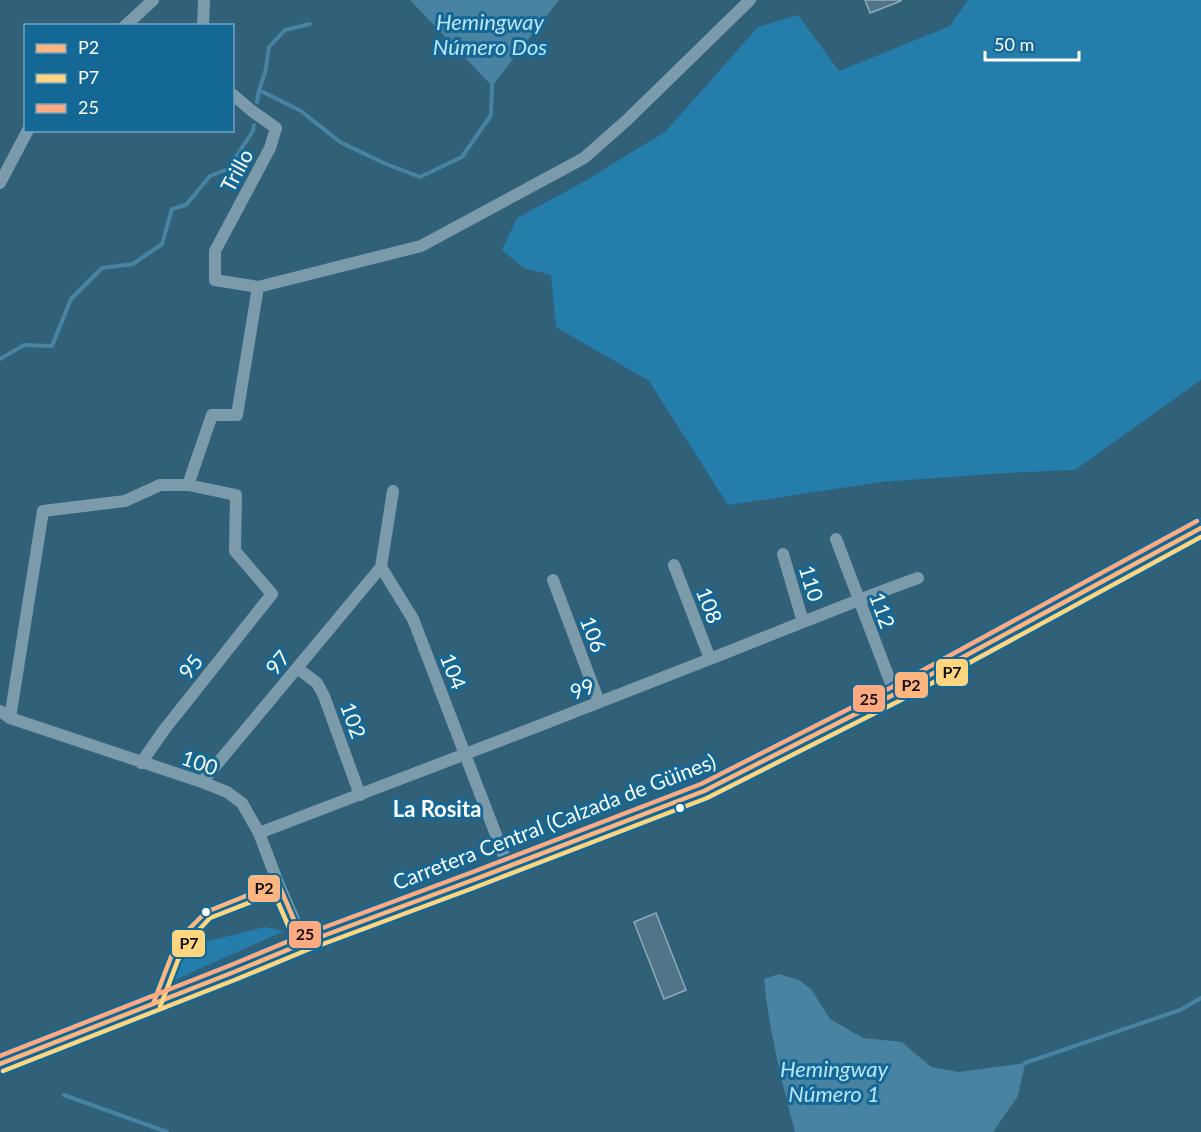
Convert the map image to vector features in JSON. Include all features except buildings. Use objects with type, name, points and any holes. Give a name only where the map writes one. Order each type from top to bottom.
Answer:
[{"type":"main road","name":"Carretera Central (Calzada de Güines)","points":[[0,1064],[304,943],[704,791],[895,694],[1201,528]]},
{"type":"street","points":[[127,24],[153,0]]},
{"type":"street","points":[[203,24],[204,0]]},
{"type":"street","points":[[5,714],[42,511],[125,501],[160,485],[188,484],[212,415],[237,416],[258,287],[421,246],[584,158],[627,120],[750,0]]},
{"type":"street","name":"Trillo","points":[[234,96],[276,128],[270,148],[215,251],[215,280],[258,287]]},
{"type":"street","points":[[0,183],[27,132]]},
{"type":"street","name":"95","points":[[141,763],[164,730],[272,594],[235,551],[236,495],[188,484]]},
{"type":"street","points":[[381,567],[393,491]]},
{"type":"street","name":"112","points":[[836,539],[895,694]]},
{"type":"street","name":"110","points":[[783,554],[803,622]]},
{"type":"street","name":"108","points":[[674,565],[710,659]]},
{"type":"street","name":"97","points":[[202,782],[381,567]]},
{"type":"street","name":"104","points":[[381,567],[413,619],[508,866]]},
{"type":"street","name":"99","points":[[259,833],[918,578]]},
{"type":"street","name":"106","points":[[553,580],[599,702]]},
{"type":"street","name":"102","points":[[297,668],[317,683],[324,696],[360,795]]},
{"type":"street","name":"100","points":[[5,714],[141,763],[202,782],[227,792],[242,803],[259,833],[304,943]]},
{"type":"shaded area","points":[[968,0],[1201,0],[1201,380],[1075,470],[881,482],[728,505],[649,381],[556,327],[551,275],[524,268],[502,250],[517,218],[585,181],[666,131],[758,27],[798,15],[839,71],[950,26]]},
{"type":"shaded area","points":[[265,927],[284,931],[166,984],[178,960],[197,944]]},
{"type":"water","name":"Hemingway Número Dos","points":[[410,0],[559,0],[492,86]]},
{"type":"water","name":"Hemingway Número 1","points":[[779,974],[799,980],[811,989],[830,1019],[863,1038],[902,1042],[931,1067],[959,1072],[1025,1063],[1018,1096],[993,1132],[795,1132],[773,1037],[764,979]]},
{"type":"waterway","points":[[257,102],[269,47],[285,30],[310,24]]},
{"type":"waterway","points":[[259,90],[301,111],[340,142],[420,177],[462,157],[491,115],[492,86]]},
{"type":"waterway","points":[[0,359],[24,345],[52,346],[71,299],[102,268],[133,264],[162,244],[172,209],[186,205],[210,176],[228,169],[253,131],[254,125]]},
{"type":"waterway","points":[[1025,1063],[1180,1010],[1201,998]]},
{"type":"waterway","points":[[64,1095],[167,1132]]},
{"type":"transit line","name":"25","points":[[0,1056],[301,936],[701,784],[892,687],[1197,521]]},
{"type":"transit line","name":"P2","points":[[0,1064],[304,943],[704,791],[895,694],[1201,528]]},
{"type":"transit line","name":"P7","points":[[3,1071],[307,950],[707,798],[899,701],[1201,537]]},
{"type":"transit line","name":"P2","points":[[153,1004],[171,957],[188,930],[206,912],[278,883],[304,943]]},
{"type":"transit line","name":"P7","points":[[160,1007],[178,960],[194,935],[210,918],[274,893],[297,946]]},
{"type":"district","name":"La Rosita","points":[[437,808]]}]
